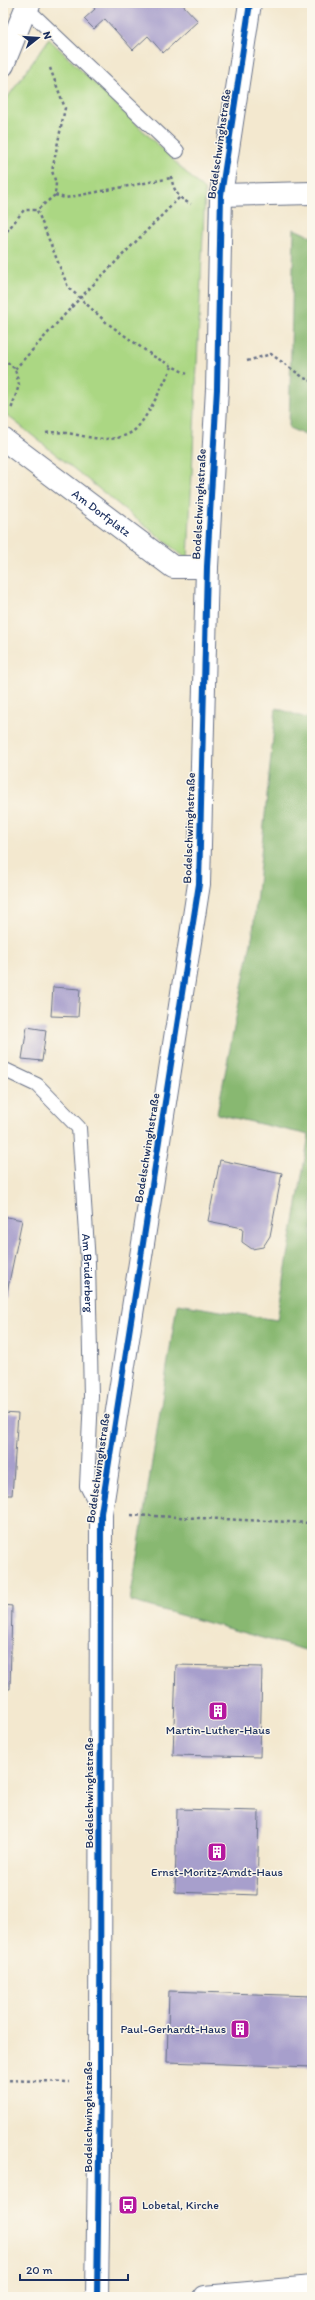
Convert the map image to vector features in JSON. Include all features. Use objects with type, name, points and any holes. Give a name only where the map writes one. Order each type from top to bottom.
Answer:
[{"type":"street","name":"Bodelschwinghstraße","points":[[98,2297],[101,1513],[199,884],[207,567],[217,389],[221,195],[250,3]]},
{"type":"street","points":[[3,65],[28,5]]},
{"type":"street","name":"Bodelschwinghstraße","points":[[221,195],[310,194]]},
{"type":"street","name":"Am Dorfplatz","points":[[3,439],[173,567],[207,567]]},
{"type":"street","points":[[204,2297],[312,2287]]},
{"type":"lane","points":[[28,5],[178,151]]},
{"type":"lane","name":"Am Brüderberg","points":[[3,1070],[37,1085],[79,1128],[88,1263],[91,1388],[87,1486],[101,1513]]},
{"type":"path","points":[[3,236],[24,210],[37,210],[55,195],[56,183],[52,171],[65,108],[48,65]]},
{"type":"path","points":[[55,195],[65,198],[171,178]]},
{"type":"path","points":[[15,369],[80,298],[180,197]]},
{"type":"path","points":[[37,210],[68,287],[107,323],[153,356],[217,389],[237,363],[271,354],[304,378],[312,381]]},
{"type":"path","points":[[3,358],[15,369],[19,386],[14,406],[7,416]]},
{"type":"path","points":[[21,453],[33,440],[47,433],[75,434],[94,438],[114,439],[133,431],[145,416],[172,367]]},
{"type":"path","points":[[101,1513],[312,1523]]},
{"type":"path","points":[[3,2080],[100,2082]]},
{"type":"green space","points":[[49,39],[205,191],[188,560],[3,412],[3,104]]},
{"type":"green space","points":[[294,229],[312,237],[312,438],[289,428]]},
{"type":"green space","points":[[276,708],[312,720],[312,1652],[130,1601],[177,1304],[277,1320],[309,1135],[217,1114],[253,932]]},
{"type":"building","points":[[95,3],[183,3],[182,4],[198,21],[163,53],[148,36],[133,50],[105,19],[94,29],[84,19],[95,9],[92,5]]},
{"type":"building","points":[[53,987],[80,989],[78,1017],[51,1016]]},
{"type":"building","points":[[27,1027],[46,1030],[42,1061],[22,1059]]},
{"type":"building","points":[[220,1160],[282,1173],[270,1236],[263,1247],[252,1249],[242,1242],[243,1228],[208,1221]]},
{"type":"building","points":[[3,1216],[22,1220],[6,1297],[3,1296]]},
{"type":"building","points":[[3,1413],[18,1414],[12,1495],[3,1495]]},
{"type":"building","points":[[3,1605],[12,1606],[10,1689],[3,1689]]},
{"type":"building","name":"Martin-Luther-Haus","points":[[176,1665],[262,1667],[260,1757],[173,1755]]},
{"type":"building","name":"Ernst-Moritz-Arndt-Haus","points":[[177,1809],[259,1811],[257,1895],[175,1892]]},
{"type":"building","name":"Paul-Gerhardt-Haus","points":[[169,1991],[312,1996],[312,2067],[167,2062]]},
{"type":"cycle path","points":[[97,2297],[100,2082],[101,1513],[199,884],[207,567],[217,389],[221,195],[250,3]]},
{"type":"place","name":"Martin-Luther-Haus","points":[[218,1711]]},
{"type":"place","name":"Ernst-Moritz-Arndt-Haus","points":[[217,1852]]},
{"type":"place","name":"Paul-Gerhardt-Haus","points":[[240,2029]]},
{"type":"place","name":"Lobetal, Kirche","points":[[128,2205]]}]
